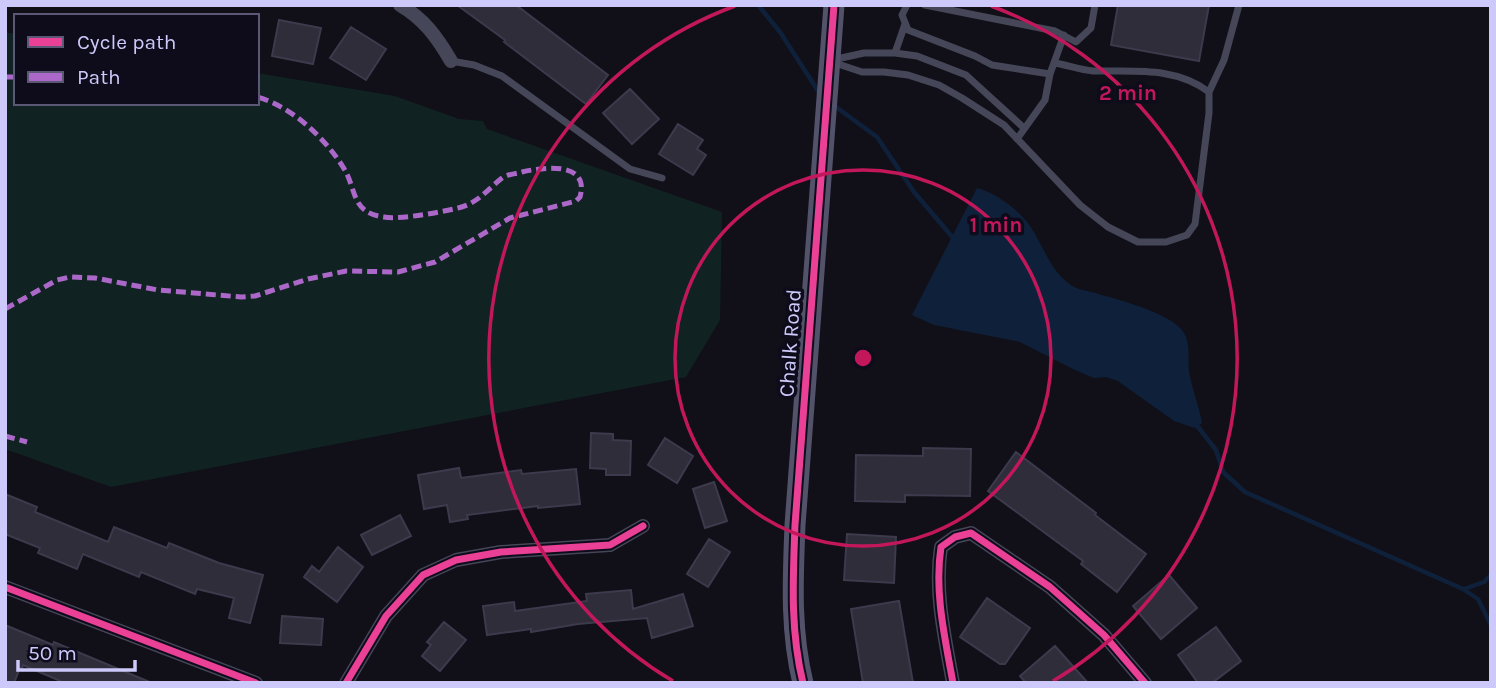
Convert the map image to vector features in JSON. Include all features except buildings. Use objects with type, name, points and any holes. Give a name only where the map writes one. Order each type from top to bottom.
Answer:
[{"type":"street","points":[[400,5],[418,15],[432,30],[451,61]]},
{"type":"street","name":"Chalk Road","points":[[803,683],[798,664],[792,606],[795,525],[834,5]]},
{"type":"street","points":[[346,683],[386,616],[423,575],[456,561],[501,552],[610,545],[643,526]]},
{"type":"street","points":[[953,683],[940,611],[939,564],[942,547],[955,537],[971,533],[1050,587],[1104,635],[1145,683]]},
{"type":"street","points":[[5,587],[256,683]]},
{"type":"lane","points":[[906,5],[902,15],[908,30],[992,65],[1050,74]]},
{"type":"lane","points":[[925,5],[1055,31],[1076,42],[1091,27],[1095,5]]},
{"type":"lane","points":[[828,61],[862,72],[908,75],[939,85],[1004,125],[1080,205],[1108,227],[1138,242],[1166,242],[1187,236],[1195,224],[1209,113],[1209,92],[1224,60],[1239,5]]},
{"type":"lane","points":[[895,53],[905,23]]},
{"type":"lane","points":[[1017,139],[1045,100],[1050,74],[1064,35]]},
{"type":"lane","points":[[828,61],[864,53],[917,56],[965,75],[1024,128]]},
{"type":"lane","points":[[451,61],[474,65],[502,76],[629,169],[662,178]]},
{"type":"lane","points":[[1055,63],[1091,71],[1145,71],[1194,80],[1209,92]]},
{"type":"shaded area","points":[[5,32],[14,34],[14,105],[259,105],[259,73],[395,96],[459,119],[483,121],[487,129],[722,212],[720,320],[686,377],[111,487],[5,449]]},
{"type":"water","points":[[977,188],[999,198],[1020,214],[1054,268],[1067,283],[1151,311],[1177,325],[1188,344],[1189,370],[1202,423],[1195,428],[1174,421],[1118,381],[1106,377],[1094,378],[1020,342],[934,325],[912,315]]},
{"type":"waterway","points":[[758,5],[780,32],[820,94]]},
{"type":"waterway","points":[[832,104],[877,137],[914,192],[954,239]]},
{"type":"waterway","points":[[1195,423],[1216,450],[1223,472],[1245,492],[1463,589],[1478,599],[1491,625]]},
{"type":"waterway","points":[[1464,589],[1484,582],[1491,575]]},
{"type":"marked path","points":[[5,77],[14,77]]},
{"type":"marked path","points":[[5,309],[57,280],[70,277],[95,278],[158,290],[241,297],[255,296],[308,279],[346,271],[398,272],[435,262],[510,218],[576,201],[580,197],[581,185],[578,177],[572,172],[553,168],[504,177],[477,200],[458,208],[400,217],[373,215],[360,205],[343,167],[317,134],[294,115],[259,98]]},
{"type":"marked path","points":[[5,436],[27,442]]},
{"type":"cycle path","points":[[803,683],[794,624],[795,525],[834,5]]},
{"type":"cycle path","points":[[346,683],[386,616],[423,575],[456,560],[501,552],[610,545],[643,526]]},
{"type":"cycle path","points":[[953,683],[940,598],[941,547],[955,537],[971,533],[1050,587],[1104,635],[1145,683]]},
{"type":"cycle path","points":[[5,587],[256,683]]}]
